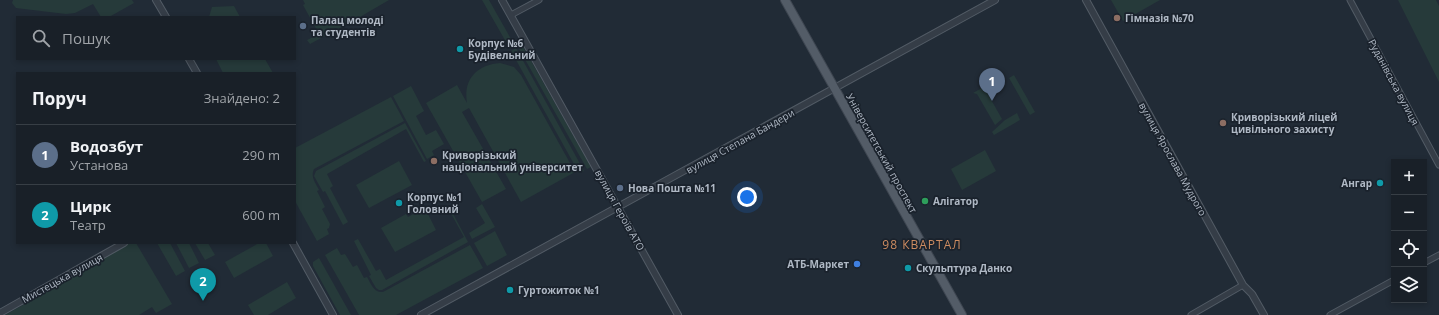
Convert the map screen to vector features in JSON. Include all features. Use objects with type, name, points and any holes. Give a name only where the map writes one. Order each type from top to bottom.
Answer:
[{"type":"main road","name":"Університетський проспект","points":[[785,0],[962,315]]},
{"type":"street","points":[[156,0],[165,16]]},
{"type":"street","name":"вулиця Героїв АТО","points":[[502,0],[678,315]]},
{"type":"street","points":[[511,15],[539,0]]},
{"type":"street","name":"вулиця Степана Бандери","points":[[421,315],[995,0]]},
{"type":"street","name":"вулиця Ярослава Мудрого","points":[[1086,0],[1243,285],[1252,294],[1264,315]]},
{"type":"street","name":"Руданівська вулиця","points":[[1350,0],[1439,165]]},
{"type":"street","points":[[190,60],[196,72]]},
{"type":"street","name":"Мистецька вулиця","points":[[0,313],[122,244]]},
{"type":"street","points":[[294,244],[333,315]]},
{"type":"street","points":[[1427,261],[1439,255]]},
{"type":"street","points":[[1330,315],[1391,282]]},
{"type":"street","points":[[1191,315],[1243,285]]},
{"type":"green space","points":[[13,0],[132,0],[134,3],[111,16],[100,16],[93,4],[75,13],[66,14],[16,8],[12,3]]},
{"type":"green space","points":[[303,0],[389,0],[353,21],[353,18],[351,22],[310,44],[307,40],[319,34],[303,5],[305,4]]},
{"type":"green space","points":[[482,0],[489,0],[511,39],[506,42]]},
{"type":"green space","points":[[1111,0],[1160,0],[1123,21]]},
{"type":"green space","points":[[1398,0],[1436,0],[1439,6],[1439,82]]},
{"type":"green space","points":[[234,6],[239,16],[209,16],[212,7]]},
{"type":"green space","points":[[522,45],[591,167],[587,169],[518,47]]},
{"type":"green space","points":[[516,48],[584,171],[579,173],[511,51]]},
{"type":"green space","points":[[216,60],[266,60],[272,72],[222,72]]},
{"type":"green space","points":[[500,63],[514,67],[521,75],[575,172],[521,202],[469,108],[462,112],[506,189],[482,202],[426,103],[457,85],[467,103],[467,87],[473,75],[478,70],[492,64]]},
{"type":"green space","points":[[1014,75],[1035,112],[1030,115],[1009,78]]},
{"type":"green space","points":[[411,86],[424,111],[416,116],[426,135],[436,130],[444,144],[432,151],[434,155],[427,159],[393,96]]},
{"type":"green space","points":[[982,88],[983,90],[985,89],[1002,119],[995,125],[977,94],[973,93]]},
{"type":"green space","points":[[391,97],[404,121],[314,169],[313,177],[319,190],[317,191],[325,207],[322,209],[330,224],[329,228],[327,229],[329,234],[317,241],[296,203],[296,147]]},
{"type":"green space","points":[[1017,113],[1020,120],[994,135],[992,132],[1005,120]]},
{"type":"green space","points":[[405,123],[426,161],[424,162],[406,129],[327,174],[333,186],[330,188],[348,222],[343,225],[325,191],[323,192],[314,176],[316,171]]},
{"type":"green space","points":[[985,150],[996,171],[962,190],[951,169]]},
{"type":"green space","points":[[399,161],[412,185],[369,208],[356,185]]},
{"type":"green space","points":[[423,204],[436,230],[395,252],[381,228],[406,214],[408,217],[417,212],[415,208]]},
{"type":"green space","points":[[482,204],[495,227],[472,239],[469,233],[485,223],[476,208]]},
{"type":"green space","points":[[448,208],[450,208],[468,242],[382,290],[376,288],[369,276],[371,275],[354,241],[358,239],[376,271],[380,269],[386,280],[464,237]]},
{"type":"green space","points":[[495,231],[507,255],[487,266],[474,243]]},
{"type":"green space","points":[[122,244],[137,244],[172,304],[156,313],[152,307],[139,315],[5,315],[75,276],[73,272]]},
{"type":"green space","points":[[158,244],[171,244],[185,271],[176,276]]},
{"type":"green space","points":[[177,244],[190,244],[199,263],[189,268]]},
{"type":"green space","points":[[196,244],[209,244],[215,255],[205,260]]},
{"type":"green space","points":[[257,244],[267,244],[273,256],[234,278],[225,262]]},
{"type":"green space","points":[[470,245],[483,268],[396,315],[359,315],[325,255],[337,248],[341,255],[345,254],[353,267],[357,265],[364,278],[367,277],[375,290],[383,292]]},
{"type":"green space","points":[[319,258],[351,315],[340,315],[313,266],[313,262]]},
{"type":"green space","points":[[287,282],[296,298],[268,315],[254,315],[248,305]]},
{"type":"place","name":"Гімназія №70","points":[[1117,18]]},
{"type":"place","name":"Палац молоді та студентів","points":[[303,26]]},
{"type":"place","name":"Корпус №6 Будівельний","points":[[460,49]]},
{"type":"place","name":"Водозбут","points":[[992,101]]},
{"type":"place","name":"Криворізький ліцей цивільного захисту","points":[[1223,123]]},
{"type":"place","name":"Криворізький національний університет","points":[[434,161]]},
{"type":"place","name":"Ангар","points":[[1380,183]]},
{"type":"place","name":"Нова Пошта №11","points":[[620,188]]},
{"type":"place","name":"Алігатор","points":[[925,201]]},
{"type":"place","name":"Корпус №1 Головний","points":[[399,203]]},
{"type":"place","name":"АТБ-Маркет","points":[[857,264]]},
{"type":"place","name":"Скульптура Данко","points":[[908,268]]},
{"type":"place","name":"Гуртожиток №1","points":[[510,290]]},
{"type":"place","name":"Цирк","points":[[203,301]]},
{"type":"district","name":"98 КВАРТАЛ","points":[[922,244]]}]
